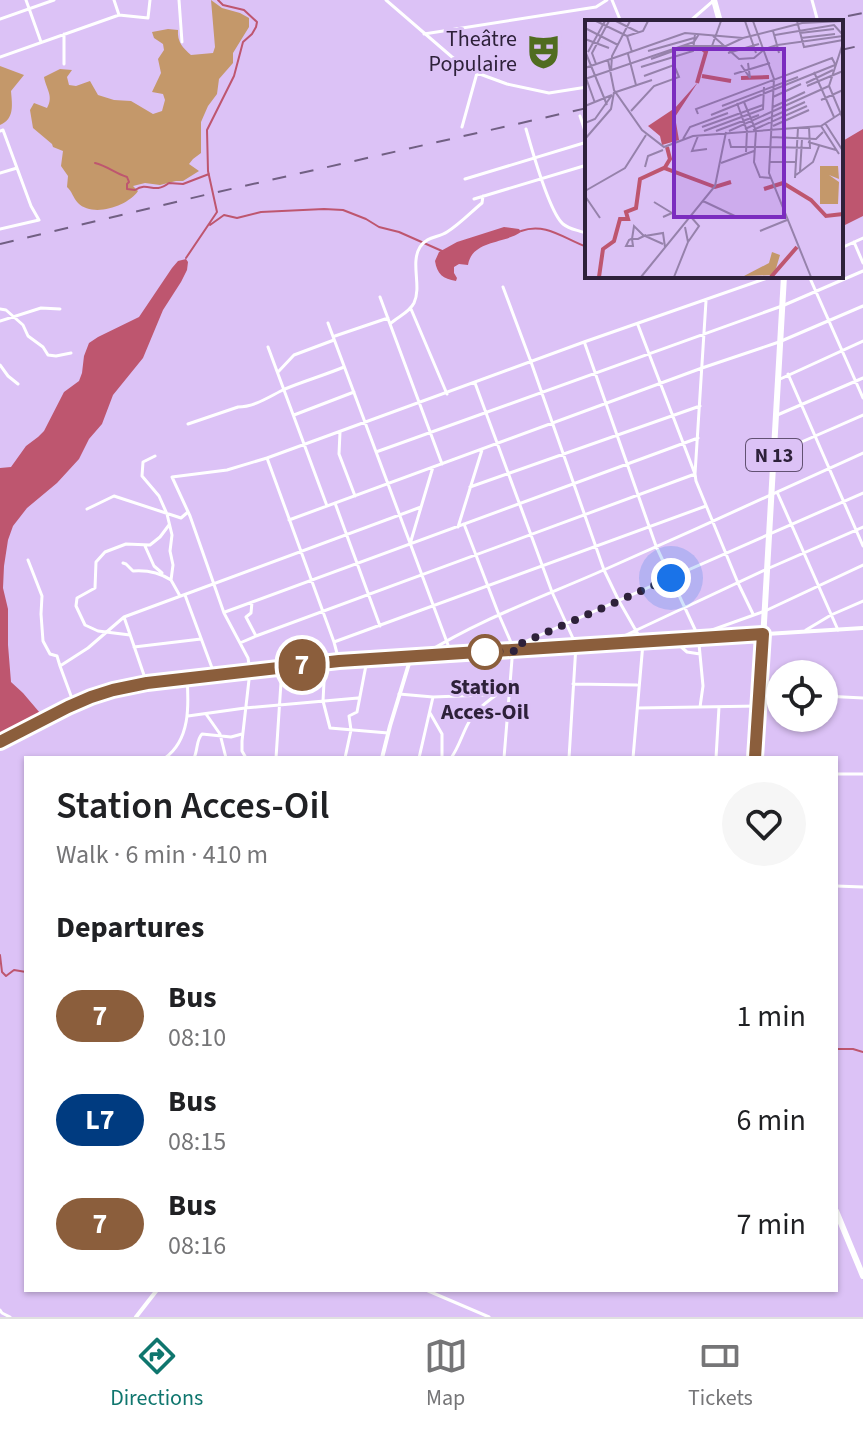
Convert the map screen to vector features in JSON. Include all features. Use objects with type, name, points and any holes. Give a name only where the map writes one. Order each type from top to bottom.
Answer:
[{"type":"main road","points":[[714,0],[719,20]]},
{"type":"main road","name":"N 13","points":[[755,756],[774,493],[775,416],[784,278]]},
{"type":"main road","points":[[838,1216],[863,1276]]},
{"type":"street","points":[[26,0],[41,42]]},
{"type":"street","points":[[0,19],[54,0]]},
{"type":"street","points":[[114,0],[119,15]]},
{"type":"street","points":[[0,57],[119,15],[148,18],[150,0]]},
{"type":"street","points":[[179,0],[182,42]]},
{"type":"street","points":[[386,0],[452,57],[477,73],[507,84],[549,93],[585,87]]},
{"type":"street","points":[[424,34],[596,7],[609,0],[620,20]]},
{"type":"street","points":[[691,20],[714,0]]},
{"type":"street","points":[[812,0],[817,20]]},
{"type":"street","points":[[64,34],[64,64]]},
{"type":"street","points":[[462,127],[477,73]]},
{"type":"street","points":[[580,116],[585,132]]},
{"type":"street","points":[[526,129],[541,179],[558,218],[568,227],[585,233]]},
{"type":"street","points":[[0,131],[3,130],[39,220],[0,228]]},
{"type":"street","points":[[465,179],[585,140]]},
{"type":"street","points":[[474,199],[585,166]]},
{"type":"street","points":[[0,173],[17,168]]},
{"type":"street","points":[[390,324],[411,308],[415,301],[416,256],[422,244],[446,232],[482,203],[483,196]]},
{"type":"street","points":[[843,247],[863,238]]},
{"type":"street","points":[[854,242],[863,263]]},
{"type":"street","points":[[376,452],[782,306],[863,271]]},
{"type":"street","points":[[245,756],[242,751],[250,671],[248,658],[224,613],[188,512],[172,477],[227,470],[267,458],[768,278]]},
{"type":"street","points":[[810,278],[863,398]]},
{"type":"street","points":[[503,287],[604,570],[643,645],[633,756]]},
{"type":"street","points":[[380,297],[442,464]]},
{"type":"street","points":[[695,474],[706,301]]},
{"type":"street","points":[[289,520],[779,342],[863,306]]},
{"type":"street","points":[[0,321],[41,308],[60,309]]},
{"type":"street","points":[[411,308],[447,394]]},
{"type":"street","points":[[0,309],[6,310],[23,325],[28,336],[48,355],[71,353]]},
{"type":"street","points":[[278,372],[294,355],[388,318]]},
{"type":"street","points":[[328,323],[451,654]]},
{"type":"street","points":[[638,325],[711,520],[753,614]]},
{"type":"street","points":[[778,380],[863,341]]},
{"type":"street","points":[[584,342],[656,546],[698,637]]},
{"type":"street","points":[[268,347],[327,506]]},
{"type":"street","points":[[0,365],[18,384]]},
{"type":"street","points":[[188,424],[256,402],[344,367]]},
{"type":"street","points":[[788,374],[863,546]]},
{"type":"street","points":[[775,416],[863,378]]},
{"type":"street","points":[[475,383],[552,592],[576,645],[569,756]]},
{"type":"street","points":[[293,415],[354,392]]},
{"type":"street","points":[[470,487],[700,406]]},
{"type":"street","points":[[774,454],[863,415]]},
{"type":"street","points":[[340,432],[339,454],[355,496]]},
{"type":"street","points":[[224,613],[698,438]]},
{"type":"street","points":[[458,527],[482,449]]},
{"type":"street","points":[[421,656],[446,640],[499,615],[863,453]]},
{"type":"street","points":[[155,456],[143,462],[142,476],[159,496],[167,514],[172,535],[171,580]]},
{"type":"street","points":[[267,458],[339,661]]},
{"type":"street","points":[[410,544],[433,467]]},
{"type":"street","points":[[240,643],[695,474]]},
{"type":"street","points":[[774,493],[838,630]]},
{"type":"street","points":[[514,649],[863,493]]},
{"type":"street","points":[[87,509],[114,496],[181,518],[188,512]]},
{"type":"street","points":[[335,503],[380,626]]},
{"type":"street","points":[[334,642],[706,506]]},
{"type":"street","points":[[60,666],[88,648],[124,617],[421,507]]},
{"type":"street","points":[[464,524],[514,649],[504,756]]},
{"type":"street","points":[[130,635],[91,629],[85,625],[76,606],[77,598],[95,588],[96,562],[105,552],[126,544],[150,545],[169,525]]},
{"type":"street","points":[[606,644],[863,527]]},
{"type":"street","points":[[145,545],[154,566],[183,595],[215,676]]},
{"type":"street","points":[[28,560],[42,596],[43,641],[50,654],[57,656],[74,704]]},
{"type":"street","points":[[123,563],[133,571],[158,573],[171,580]]},
{"type":"street","points":[[698,637],[765,611],[863,565]]},
{"type":"street","points":[[802,632],[863,601]]},
{"type":"street","points":[[252,602],[251,613],[246,617],[256,636]]},
{"type":"street","points":[[124,617],[147,683]]},
{"type":"street","points":[[643,645],[698,637],[863,628]]},
{"type":"street","points":[[134,647],[201,639]]},
{"type":"street","points":[[0,742],[74,704],[113,690],[147,683],[339,661],[576,645],[699,644],[703,686],[700,707]]},
{"type":"street","points":[[679,645],[687,652],[700,654]]},
{"type":"street","points":[[382,756],[411,657]]},
{"type":"street","points":[[345,756],[351,730],[349,716],[357,712],[367,660]]},
{"type":"street","points":[[325,663],[323,701],[330,728],[388,733]]},
{"type":"street","points":[[276,756],[282,667]]},
{"type":"street","points":[[169,756],[179,744],[188,716],[187,678]]},
{"type":"street","points":[[573,684],[639,685]]},
{"type":"street","points":[[760,692],[766,692]]},
{"type":"street","points":[[399,694],[433,697],[510,694]]},
{"type":"street","points":[[453,756],[470,719],[496,695]]},
{"type":"street","points":[[419,756],[433,697]]},
{"type":"street","points":[[838,697],[863,698]]},
{"type":"street","points":[[188,716],[358,698]]},
{"type":"street","points":[[637,708],[759,706]]},
{"type":"street","points":[[716,756],[719,707]]},
{"type":"street","points":[[429,712],[442,734],[442,756]]},
{"type":"street","points":[[206,714],[221,736],[226,756]]},
{"type":"street","points":[[195,756],[199,735],[211,733],[231,737],[243,734]]},
{"type":"street","points":[[838,774],[863,774]]},
{"type":"street","points":[[838,886],[863,887]]},
{"type":"street","points":[[138,1316],[156,1292]]},
{"type":"street","points":[[431,1292],[489,1317]]},
{"type":"street","points":[[0,1310],[10,1317]]},
{"type":"shaded area","points":[[211,0],[222,8],[249,18],[249,27],[233,53],[233,63],[219,79],[217,94],[201,122],[201,153],[189,164],[199,171],[183,181],[133,186],[138,191],[133,196],[110,208],[92,210],[84,207],[67,187],[68,176],[61,166],[63,151],[53,147],[33,128],[30,110],[34,103],[47,108],[49,104],[50,96],[44,77],[60,69],[72,70],[67,77],[69,85],[90,81],[98,95],[131,101],[153,114],[162,111],[163,94],[152,92],[161,73],[158,59],[164,50],[163,44],[154,38],[152,32],[178,30],[181,44],[191,55],[213,53]]},
{"type":"shaded area","points":[[0,66],[24,75],[11,91],[10,115],[0,125]]},
{"type":"shaded area","points":[[863,129],[863,216],[843,226],[843,141]]},
{"type":"shaded area","points":[[504,227],[521,232],[482,247],[471,257],[468,265],[454,267],[456,281],[439,273],[435,261],[439,252],[457,242]]},
{"type":"shaded area","points":[[186,259],[187,270],[163,310],[143,358],[113,395],[102,424],[89,439],[79,459],[27,508],[13,526],[8,540],[3,588],[8,609],[11,682],[40,713],[0,734],[0,468],[11,467],[26,446],[44,431],[64,392],[79,381],[89,343],[139,317],[172,268],[178,261]]},
{"type":"waterway","points":[[186,258],[217,212],[208,171],[207,130],[234,76],[243,42],[252,34],[257,22],[244,10],[223,5],[218,0]]},
{"type":"waterway","points":[[95,163],[127,177],[127,189],[135,190],[159,188],[169,183],[183,184],[209,174]]},
{"type":"waterway","points":[[210,225],[224,215],[237,218],[261,212],[343,210],[442,251]]},
{"type":"waterway","points":[[521,231],[547,230],[585,246]]},
{"type":"waterway","points":[[0,955],[2,972],[6,976],[14,970],[24,972]]},
{"type":"waterway","points":[[838,1049],[863,1052]]},
{"type":"railway","points":[[848,16],[863,13]]},
{"type":"railway","points":[[843,50],[863,45]]},
{"type":"railway","points":[[0,244],[585,108]]},
{"type":"bus line","name":"7","points":[[0,742],[91,697],[147,683],[339,661],[763,634],[755,756]]},
{"type":"place","name":"Theâtre Populaire","points":[[543,51]]},
{"type":"place","name":"Station Acces-Oil","points":[[485,652]]},
{"type":"route","points":[[485,652],[514,651],[513,647],[671,578]]}]
